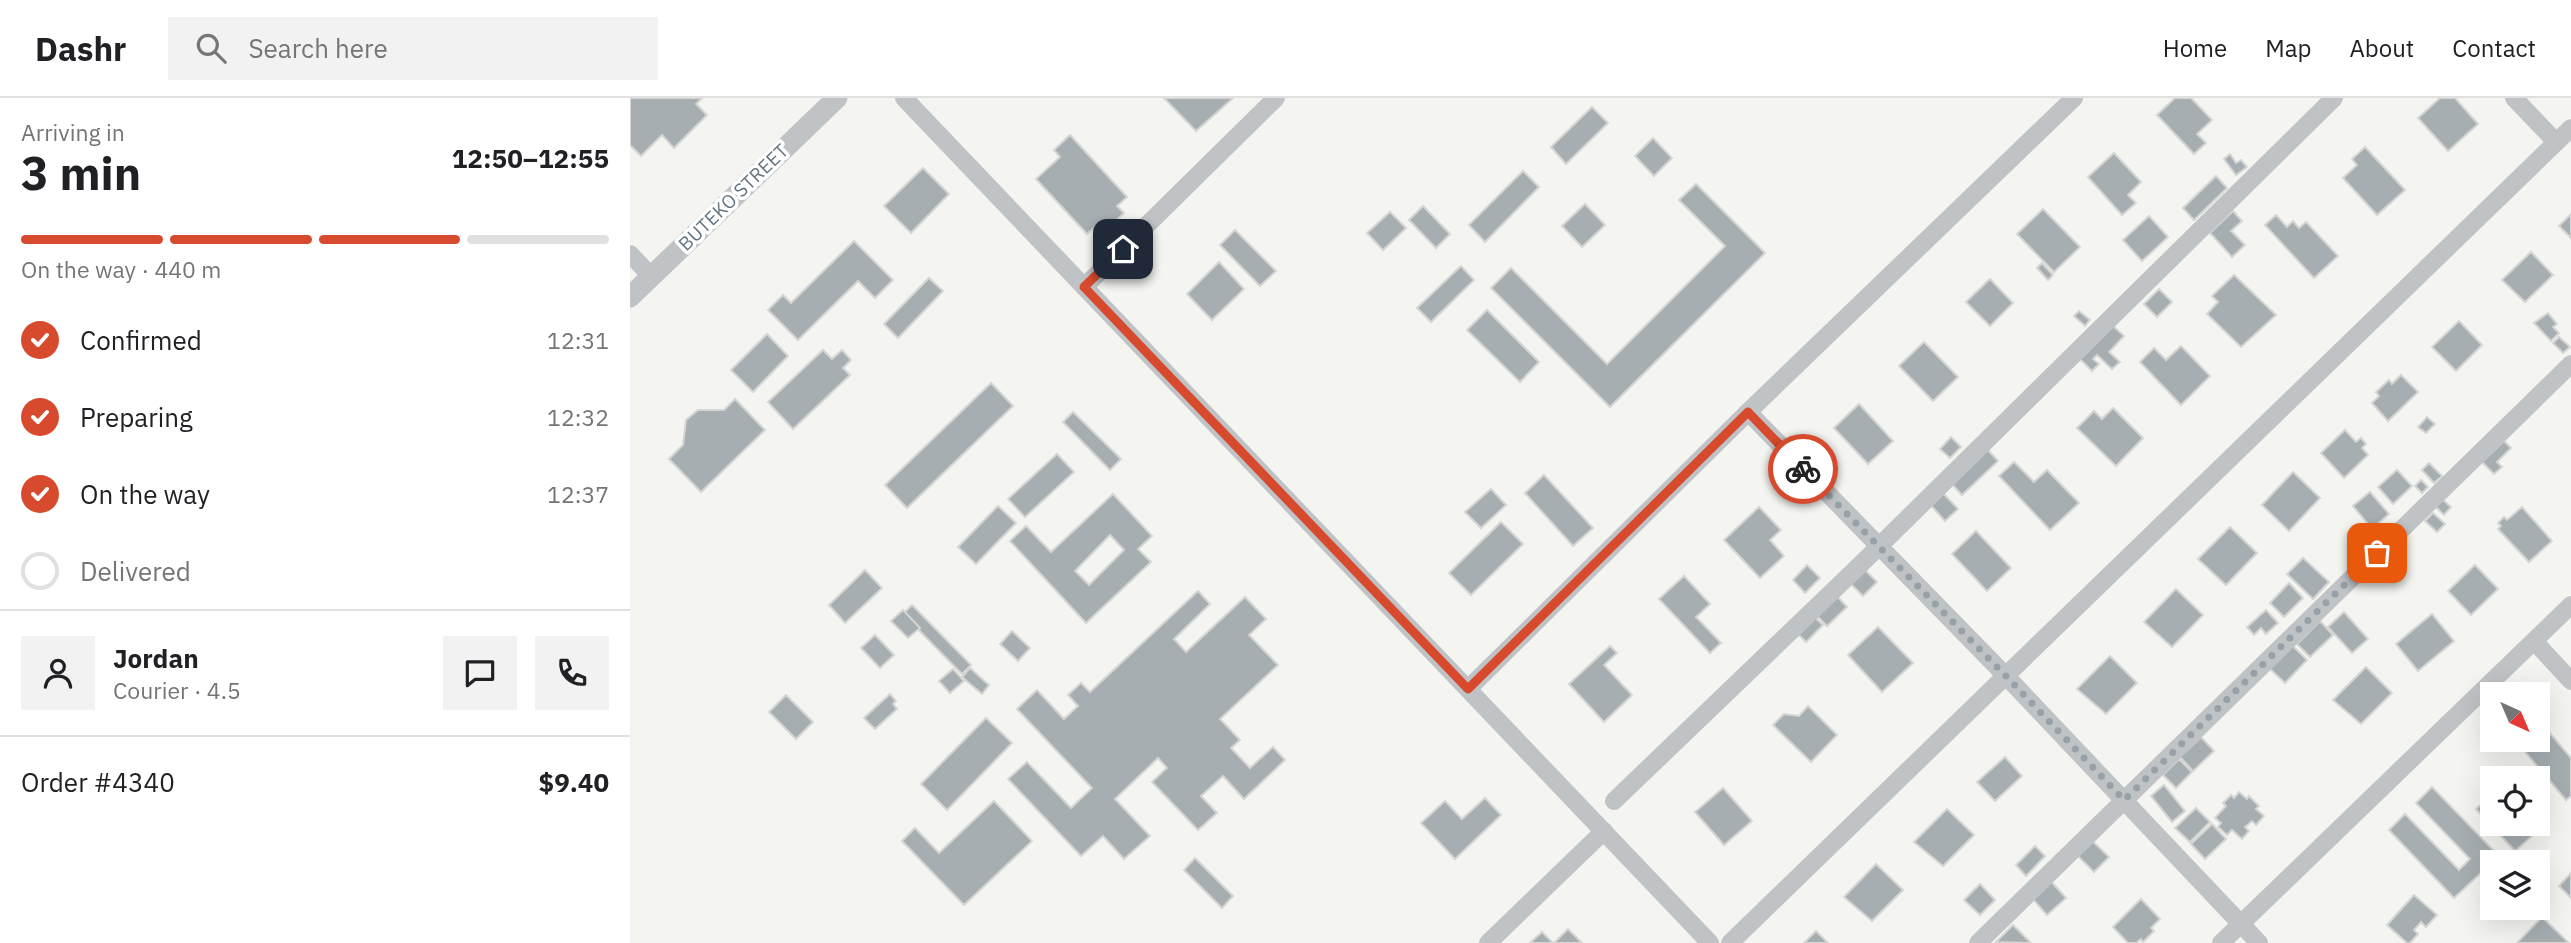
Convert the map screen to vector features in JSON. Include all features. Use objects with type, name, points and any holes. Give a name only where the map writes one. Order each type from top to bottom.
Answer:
[{"type":"street","name":"BUTEKO STREET","points":[[630,297],[837,98]]},
{"type":"street","points":[[904,98],[1710,943]]},
{"type":"street","points":[[1084,287],[1276,98]]},
{"type":"street","points":[[1468,689],[1748,412],[2074,98]]},
{"type":"street","points":[[1614,801],[2334,98]]},
{"type":"street","points":[[2514,98],[2556,142]]},
{"type":"street","points":[[1730,943],[2571,128]]},
{"type":"street","points":[[630,254],[651,276]]},
{"type":"street","points":[[1978,943],[2571,364]]},
{"type":"street","points":[[1748,412],[2005,675],[2259,943]]},
{"type":"street","points":[[2221,943],[2571,605]]},
{"type":"street","points":[[2534,641],[2571,681]]},
{"type":"street","points":[[1488,943],[1604,831]]},
{"type":"building","points":[[630,98],[702,98],[696,104],[707,115],[674,148],[662,135],[641,156],[630,145]]},
{"type":"building","points":[[1164,98],[1233,98],[1196,131]]},
{"type":"building","points":[[2175,98],[2191,98],[2212,120],[2197,134],[2206,143],[2194,154],[2157,115]]},
{"type":"building","points":[[2440,98],[2455,98],[2478,124],[2448,151],[2418,118]]},
{"type":"building","points":[[1592,107],[1608,123],[1566,164],[1551,147]]},
{"type":"building","points":[[1070,135],[1127,197],[1117,206],[1124,213],[1105,231],[1098,224],[1087,234],[1036,179],[1060,157],[1054,150]]},
{"type":"building","points":[[1653,138],[1672,158],[1654,176],[1635,156]]},
{"type":"building","points":[[2365,147],[2405,190],[2377,215],[2343,178],[2357,165],[2352,159]]},
{"type":"building","points":[[2114,153],[2141,182],[2128,195],[2136,203],[2122,215],[2088,177]]},
{"type":"building","points":[[2230,154],[2236,163],[2241,160],[2247,167],[2236,175],[2224,159]]},
{"type":"building","points":[[923,168],[949,194],[911,233],[884,206]]},
{"type":"building","points":[[1523,171],[1539,187],[1485,242],[1469,225]]},
{"type":"building","points":[[2216,176],[2227,188],[2194,220],[2183,208]]},
{"type":"building","points":[[1696,184],[1765,253],[1610,407],[1491,288],[1511,268],[1607,364],[1725,246],[1679,200]]},
{"type":"building","points":[[1585,204],[1605,225],[1582,247],[1562,226]]},
{"type":"building","points":[[1423,206],[1450,234],[1436,248],[1409,220]]},
{"type":"building","points":[[2043,209],[2080,247],[2054,272],[2017,234]]},
{"type":"building","points":[[2233,211],[2242,221],[2231,231],[2245,245],[2232,257],[2210,233]]},
{"type":"building","points":[[1390,212],[1406,228],[1383,250],[1367,233]]},
{"type":"building","points":[[2571,214],[2571,238],[2559,226]]},
{"type":"building","points":[[2276,215],[2287,227],[2293,221],[2299,228],[2306,222],[2338,256],[2314,278],[2265,225]]},
{"type":"building","points":[[2149,216],[2168,237],[2142,261],[2123,240]]},
{"type":"building","points":[[1235,230],[1276,271],[1260,286],[1220,245]]},
{"type":"building","points":[[854,241],[893,280],[875,298],[858,281],[798,340],[768,310],[783,295],[791,303]]},
{"type":"building","points":[[2531,252],[2553,275],[2525,302],[2502,280]]},
{"type":"building","points":[[1219,262],[1244,289],[1212,320],[1187,294]]},
{"type":"building","points":[[2042,263],[2053,275],[2048,280],[2037,268]]},
{"type":"building","points":[[1461,266],[1474,280],[1431,322],[1417,308]]},
{"type":"building","points":[[2234,275],[2276,315],[2241,347],[2207,314],[2218,302],[2212,296]]},
{"type":"building","points":[[929,278],[943,291],[898,338],[884,324]]},
{"type":"building","points":[[1990,279],[2013,303],[1990,326],[1966,302]]},
{"type":"building","points":[[2159,289],[2172,302],[2157,317],[2144,304]]},
{"type":"building","points":[[1487,310],[1539,362],[1520,382],[1467,330]]},
{"type":"building","points":[[2079,311],[2090,320],[2085,326],[2074,316]]},
{"type":"building","points":[[2548,313],[2557,324],[2553,327],[2559,333],[2551,341],[2534,323]]},
{"type":"building","points":[[2459,321],[2482,345],[2456,371],[2432,347]]},
{"type":"building","points":[[2112,325],[2124,336],[2109,352],[2120,362],[2112,369],[2097,355],[2093,359],[2099,364],[2092,371],[2080,359]]},
{"type":"building","points":[[767,334],[788,356],[753,392],[731,370]]},
{"type":"building","points":[[2559,337],[2570,347],[2563,353],[2553,343]]},
{"type":"building","points":[[1924,342],[1958,377],[1933,401],[1899,366]]},
{"type":"building","points":[[2181,346],[2210,376],[2181,405],[2140,362],[2154,348],[2166,360]]},
{"type":"building","points":[[823,350],[832,359],[842,350],[851,360],[843,368],[850,375],[793,429],[768,402]]},
{"type":"building","points":[[2401,375],[2418,392],[2388,421],[2372,403],[2379,396],[2376,392],[2389,380],[2392,384]]},
{"type":"building","points":[[991,383],[1013,406],[907,508],[885,485]]},
{"type":"building","points":[[735,399],[765,430],[701,492],[669,459],[683,445],[686,420],[698,410],[724,410]]},
{"type":"building","points":[[1859,404],[1893,441],[1868,464],[1834,428]]},
{"type":"building","points":[[2113,408],[2143,438],[2116,466],[2077,428],[2094,411],[2102,419]]},
{"type":"building","points":[[1073,412],[1121,459],[1110,470],[1063,422]]},
{"type":"building","points":[[2427,417],[2435,424],[2426,433],[2418,427]]},
{"type":"building","points":[[2345,430],[2356,442],[2361,438],[2366,444],[2362,448],[2368,455],[2344,478],[2321,453]]},
{"type":"building","points":[[1951,437],[1961,447],[1950,458],[1940,449]]},
{"type":"building","points":[[2504,441],[2511,448],[2497,462],[2502,467],[2494,474],[2482,462]]},
{"type":"building","points":[[1986,448],[1998,461],[1962,495],[1950,482]]},
{"type":"building","points":[[1057,454],[1074,472],[1025,517],[1008,499]]},
{"type":"building","points":[[2014,462],[2034,482],[2047,470],[2079,503],[2050,530],[1999,476]]},
{"type":"building","points":[[2429,463],[2442,476],[2434,483],[2422,470]]},
{"type":"building","points":[[2397,470],[2412,486],[2393,504],[2378,487]]},
{"type":"building","points":[[2293,472],[2320,498],[2289,531],[2262,505]]},
{"type":"building","points":[[1544,475],[1593,528],[1573,546],[1525,493]]},
{"type":"building","points":[[2421,480],[2428,487],[2422,493],[2415,486]]},
{"type":"building","points":[[1491,489],[1506,505],[1481,528],[1465,512]]},
{"type":"building","points":[[1940,490],[1958,509],[1945,521],[1928,502]]},
{"type":"building","points":[[2370,492],[2389,514],[2372,529],[2353,506]]},
{"type":"building","points":[[1113,494],[1152,536],[1138,549],[1151,562],[1086,623],[1010,541],[1026,526],[1051,552]],"holes":[[[1110,535],[1124,550],[1089,585],[1075,571]]]},
{"type":"building","points":[[2442,499],[2451,507],[2444,515],[2435,506]]},
{"type":"building","points":[[998,506],[1016,523],[976,564],[958,547]]},
{"type":"building","points":[[1759,507],[1781,530],[1770,540],[1784,556],[1760,578],[1724,540]]},
{"type":"building","points":[[2522,507],[2552,541],[2529,562],[2498,529],[2501,526],[2498,523],[2504,517],[2507,520]]},
{"type":"building","points":[[2433,513],[2445,524],[2437,532],[2425,521]]},
{"type":"building","points":[[1501,522],[1523,544],[1471,595],[1449,573]]},
{"type":"building","points":[[2230,527],[2257,553],[2226,585],[2198,559]]},
{"type":"building","points":[[1976,531],[2011,568],[1987,591],[1952,554]]},
{"type":"building","points":[[2303,558],[2329,582],[2313,599],[2287,574]]},
{"type":"building","points":[[1807,565],[1820,578],[1805,593],[1793,580]]},
{"type":"building","points":[[2475,565],[2498,589],[2471,615],[2448,591]]},
{"type":"building","points":[[1863,568],[1877,582],[1863,596],[1849,582]]},
{"type":"building","points":[[865,570],[882,588],[845,623],[829,605]]},
{"type":"building","points":[[1684,576],[1710,604],[1696,617],[1721,643],[1710,653],[1659,599]]},
{"type":"building","points":[[2289,583],[2303,598],[2284,617],[2270,603]]},
{"type":"building","points":[[2176,589],[2203,615],[2172,647],[2144,622]]},
{"type":"building","points":[[1198,591],[1210,604],[1174,639],[1186,652],[1245,597],[1266,619],[1249,635],[1278,665],[1220,719],[1240,740],[1231,748],[1250,768],[1273,747],[1285,760],[1244,799],[1223,776],[1201,796],[1217,813],[1198,830],[1152,782],[1167,768],[1158,758],[1115,799],[1150,836],[1124,859],[1103,836],[1081,856],[1008,779],[1027,762],[1071,808],[1092,788],[1017,709],[1037,690],[1064,719],[1078,706],[1068,695],[1081,683],[1090,692]]},
{"type":"building","points":[[1835,594],[1847,607],[1827,626],[1815,614]]},
{"type":"building","points":[[912,605],[971,665],[962,674],[903,614]]},
{"type":"building","points":[[903,610],[920,628],[908,638],[891,621]]},
{"type":"building","points":[[2266,610],[2278,623],[2266,634],[2261,628],[2254,635],[2247,627]]},
{"type":"building","points":[[2344,612],[2368,639],[2352,653],[2328,627]]},
{"type":"building","points":[[2432,614],[2454,641],[2418,671],[2396,644]]},
{"type":"building","points":[[1812,615],[1823,625],[1806,642],[1796,632]]},
{"type":"building","points":[[2320,621],[2333,635],[2310,657],[2297,644]]},
{"type":"building","points":[[1878,627],[1913,663],[1882,692],[1848,655]]},
{"type":"building","points":[[1012,631],[1030,648],[1018,661],[1000,644]]},
{"type":"building","points":[[875,635],[894,655],[880,668],[861,648]]},
{"type":"building","points":[[2291,644],[2307,660],[2285,683],[2269,668]]},
{"type":"building","points":[[1610,646],[1617,653],[1604,665],[1632,695],[1604,722],[1569,684]]},
{"type":"building","points":[[2110,656],[2137,683],[2106,714],[2077,689]]},
{"type":"building","points":[[2366,667],[2392,693],[2361,724],[2333,700]]},
{"type":"building","points":[[970,668],[989,685],[982,694],[962,677]]},
{"type":"building","points":[[953,669],[964,681],[950,693],[939,681]]},
{"type":"building","points":[[890,694],[896,701],[893,704],[897,709],[875,729],[864,718]]},
{"type":"building","points":[[786,695],[813,722],[796,739],[769,712]]},
{"type":"building","points":[[1808,706],[1837,735],[1811,762],[1773,725],[1784,714],[1799,716]]},
{"type":"building","points":[[986,718],[1012,743],[947,810],[921,784]]},
{"type":"building","points":[[2550,733],[2571,758],[2571,796],[2566,800],[2550,781],[2550,766],[2537,766],[2525,752],[2550,752]]},
{"type":"building","points":[[2201,737],[2214,751],[2193,771],[2180,757]]},
{"type":"building","points":[[2005,757],[2022,776],[1995,801],[1977,782]]},
{"type":"building","points":[[2179,759],[2192,772],[2176,788],[2163,775]]},
{"type":"building","points":[[2164,785],[2185,811],[2172,822],[2151,796]]},
{"type":"building","points":[[2432,787],[2493,850],[2480,850],[2480,874],[2454,898],[2389,830],[2405,814],[2459,870],[2470,859],[2416,803]]},
{"type":"building","points":[[1723,788],[1752,821],[1724,845],[1695,812]]},
{"type":"building","points":[[2239,792],[2247,799],[2249,796],[2259,806],[2256,809],[2264,816],[2256,825],[2252,821],[2245,827],[2249,831],[2242,839],[2232,830],[2227,835],[2218,827],[2221,823],[2215,818],[2226,806],[2223,803],[2231,795],[2234,798]]},
{"type":"building","points":[[1485,798],[1501,815],[1455,859],[1421,823],[1445,801],[1462,819]]},
{"type":"building","points":[[994,801],[1032,841],[964,905],[902,841],[915,828],[939,853]]},
{"type":"building","points":[[2196,808],[2210,822],[2190,842],[2175,828]]},
{"type":"building","points":[[1947,809],[1974,835],[1943,866],[1914,842]]},
{"type":"building","points":[[2212,824],[2226,839],[2205,859],[2191,844]]},
{"type":"building","points":[[2087,836],[2109,857],[2094,872],[2073,851]]},
{"type":"building","points":[[2501,836],[2532,836],[2516,850]]},
{"type":"building","points":[[2035,846],[2045,856],[2026,876],[2016,865]]},
{"type":"building","points":[[1195,858],[1233,896],[1222,908],[1184,870]]},
{"type":"building","points":[[1876,864],[1903,890],[1872,921],[1844,897]]},
{"type":"building","points":[[2571,873],[2571,898],[2559,886]]},
{"type":"building","points":[[2048,878],[2066,898],[2047,915],[2029,895]]},
{"type":"building","points":[[1980,884],[1995,900],[1980,915],[1964,900]]},
{"type":"building","points":[[2414,895],[2437,915],[2426,927],[2421,922],[2414,930],[2418,934],[2407,943],[2387,925]]},
{"type":"building","points":[[2141,899],[2160,919],[2151,928],[2154,931],[2143,942],[2141,939],[2136,943],[2128,943],[2113,927]]},
{"type":"building","points":[[2539,920],[2545,920],[2569,943],[2517,943]]},
{"type":"building","points":[[2013,925],[2031,943],[1996,942]]},
{"type":"building","points":[[1568,929],[1582,943],[1554,943]]},
{"type":"building","points":[[1816,931],[1828,943],[1804,943]]},
{"type":"building","points":[[1542,932],[1553,943],[1530,943]]},
{"type":"way so far","points":[[1803,469],[2124,800],[2377,553]]},
{"type":"route","points":[[1123,249],[1084,287],[1468,689],[1748,412],[1803,469]]}]
